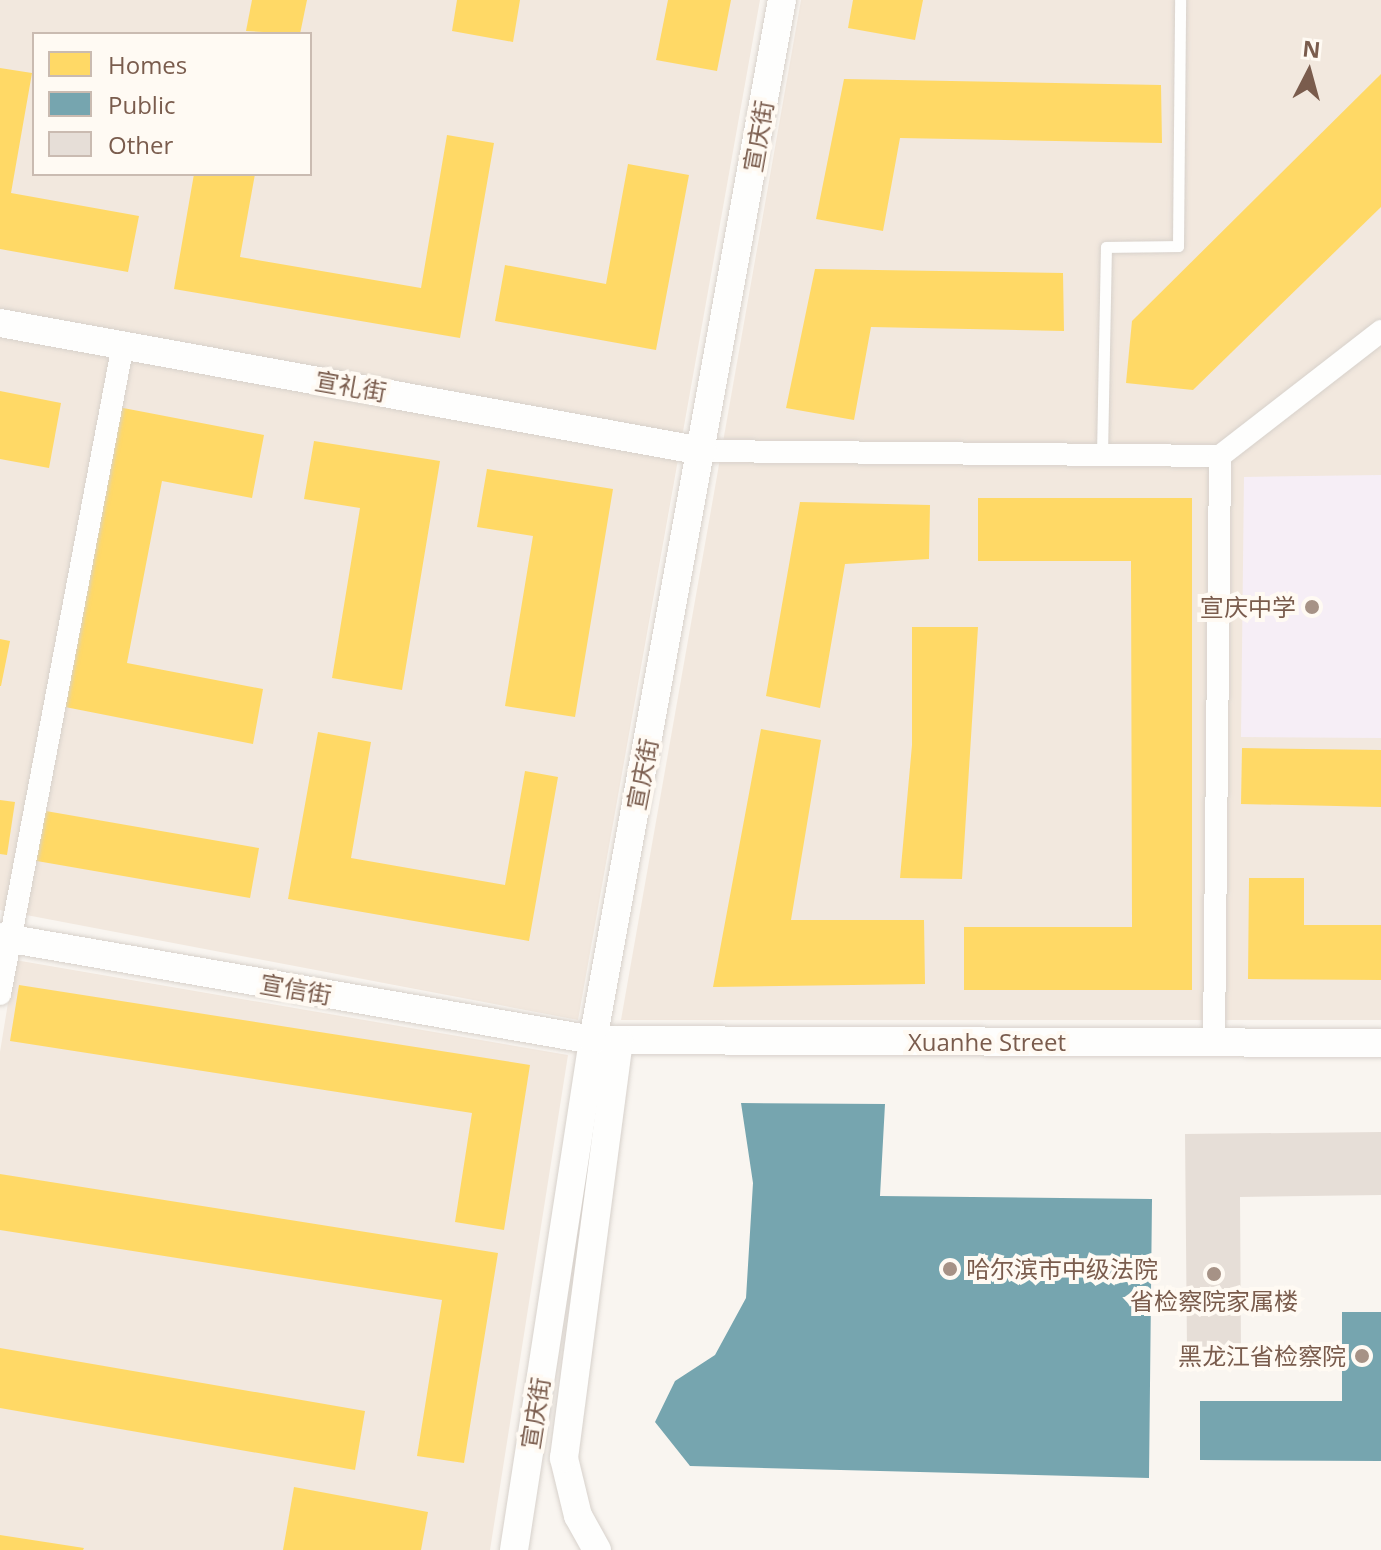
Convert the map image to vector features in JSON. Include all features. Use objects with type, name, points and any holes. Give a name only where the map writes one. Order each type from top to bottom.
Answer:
[{"type":"street","name":"宣庆街","points":[[514,1550],[606,1041],[702,451],[782,0]]},
{"type":"street","name":"宣礼街","points":[[0,323],[702,451]]},
{"type":"street","points":[[702,451],[1220,456],[1381,331]]},
{"type":"street","points":[[0,994],[4,938],[123,344]]},
{"type":"street","points":[[1214,1042],[1220,456]]},
{"type":"street","name":"宣信街","points":[[4,938],[606,1041]]},
{"type":"street","points":[[597,1550],[578,1516],[564,1458],[606,1041]]},
{"type":"street","name":"Xuanhe Street","points":[[606,1041],[1381,1043]]},
{"type":"lane","points":[[1102,454],[1106,247],[1178,246],[1180,0]]},
{"type":"shaded area","points":[[0,0],[760,0],[578,1020],[0,910]]},
{"type":"shaded area","points":[[801,0],[1381,0],[1381,1020],[621,1020]]},
{"type":"shaded area","name":"宣庆中学","points":[[1381,475],[1381,738],[1241,737],[1244,477]]},
{"type":"shaded area","points":[[15,960],[568,1055],[490,1550],[0,1550],[0,1052]]},
{"type":"building: Homes","points":[[252,0],[307,0],[300,32],[246,31]]},
{"type":"building: Homes","points":[[457,0],[520,0],[513,42],[452,31]]},
{"type":"building: Homes","points":[[668,0],[731,0],[717,71],[656,60]]},
{"type":"building: Homes","points":[[853,0],[923,0],[915,40],[848,28]]},
{"type":"building: Homes","points":[[0,68],[32,73],[11,193],[139,216],[128,272],[0,249]]},
{"type":"building: Homes","points":[[1381,74],[1381,207],[1193,390],[1126,383],[1132,321]]},
{"type":"building: Homes","points":[[844,79],[1161,85],[1162,143],[900,138],[883,231],[816,219]]},
{"type":"building: Homes","points":[[447,135],[494,143],[460,338],[174,289],[194,176],[255,176],[240,257],[421,288]]},
{"type":"building: Homes","points":[[628,164],[689,175],[656,350],[495,321],[505,265],[606,284]]},
{"type":"building: Homes","points":[[815,269],[1063,273],[1064,331],[871,327],[854,420],[786,408]]},
{"type":"building: Homes","points":[[0,391],[61,403],[49,468],[0,459]]},
{"type":"building: Homes","points":[[118,407],[264,435],[252,498],[162,481],[127,663],[263,689],[253,744],[60,706]]},
{"type":"building: Homes","points":[[314,441],[440,461],[402,690],[332,678],[360,508],[304,499]]},
{"type":"building: Homes","points":[[487,469],[613,489],[575,717],[505,706],[533,536],[477,527]]},
{"type":"building: Homes","points":[[978,498],[1192,498],[1192,990],[964,990],[964,927],[1132,927],[1131,561],[978,561]]},
{"type":"building: Homes","points":[[800,502],[930,505],[929,559],[845,564],[820,708],[766,696]]},
{"type":"building: Homes","points":[[912,627],[978,627],[962,879],[900,878],[912,745]]},
{"type":"building: Homes","points":[[0,639],[10,641],[1,686],[0,686]]},
{"type":"building: Homes","points":[[761,729],[821,740],[791,920],[924,920],[925,984],[713,987]]},
{"type":"building: Homes","points":[[318,732],[371,742],[351,858],[505,885],[525,771],[558,777],[529,941],[288,899]]},
{"type":"building: Homes","points":[[1242,748],[1381,750],[1381,807],[1241,804]]},
{"type":"building: Homes","points":[[0,800],[15,802],[7,855],[0,854]]},
{"type":"building: Homes","points":[[40,810],[259,848],[250,898],[31,860]]},
{"type":"building: Homes","points":[[1249,878],[1304,878],[1304,925],[1381,925],[1381,980],[1248,979]]},
{"type":"building: Homes","points":[[19,985],[530,1065],[504,1230],[455,1222],[472,1113],[10,1041]]},
{"type":"building: Homes","points":[[0,1174],[498,1253],[464,1463],[417,1456],[442,1300],[0,1230]]},
{"type":"building: Homes","points":[[0,1348],[365,1411],[355,1470],[0,1408]]},
{"type":"building: Homes","points":[[294,1487],[428,1512],[421,1550],[283,1550]]},
{"type":"building: Homes","points":[[0,1535],[84,1548],[0,1550]]},
{"type":"building: Public","name":"哈尔滨市中级法院","points":[[741,1103],[885,1104],[880,1196],[1152,1199],[1149,1478],[690,1466],[655,1422],[675,1381],[715,1355],[746,1298],[753,1183]]},
{"type":"building: Public","name":"黑龙江省检察院","points":[[1342,1312],[1381,1312],[1381,1461],[1200,1460],[1200,1401],[1342,1401]]},
{"type":"building: Other","name":"省检察院家属楼","points":[[1381,1132],[1381,1195],[1240,1197],[1241,1351],[1187,1351],[1185,1134]]},
{"type":"place","name":"宣庆中学","points":[[1312,607]]},
{"type":"place","name":"哈尔滨市中级法院","points":[[950,1269]]},
{"type":"place","name":"省检察院家属楼","points":[[1214,1274]]},
{"type":"place","name":"黑龙江省检察院","points":[[1362,1356]]}]
